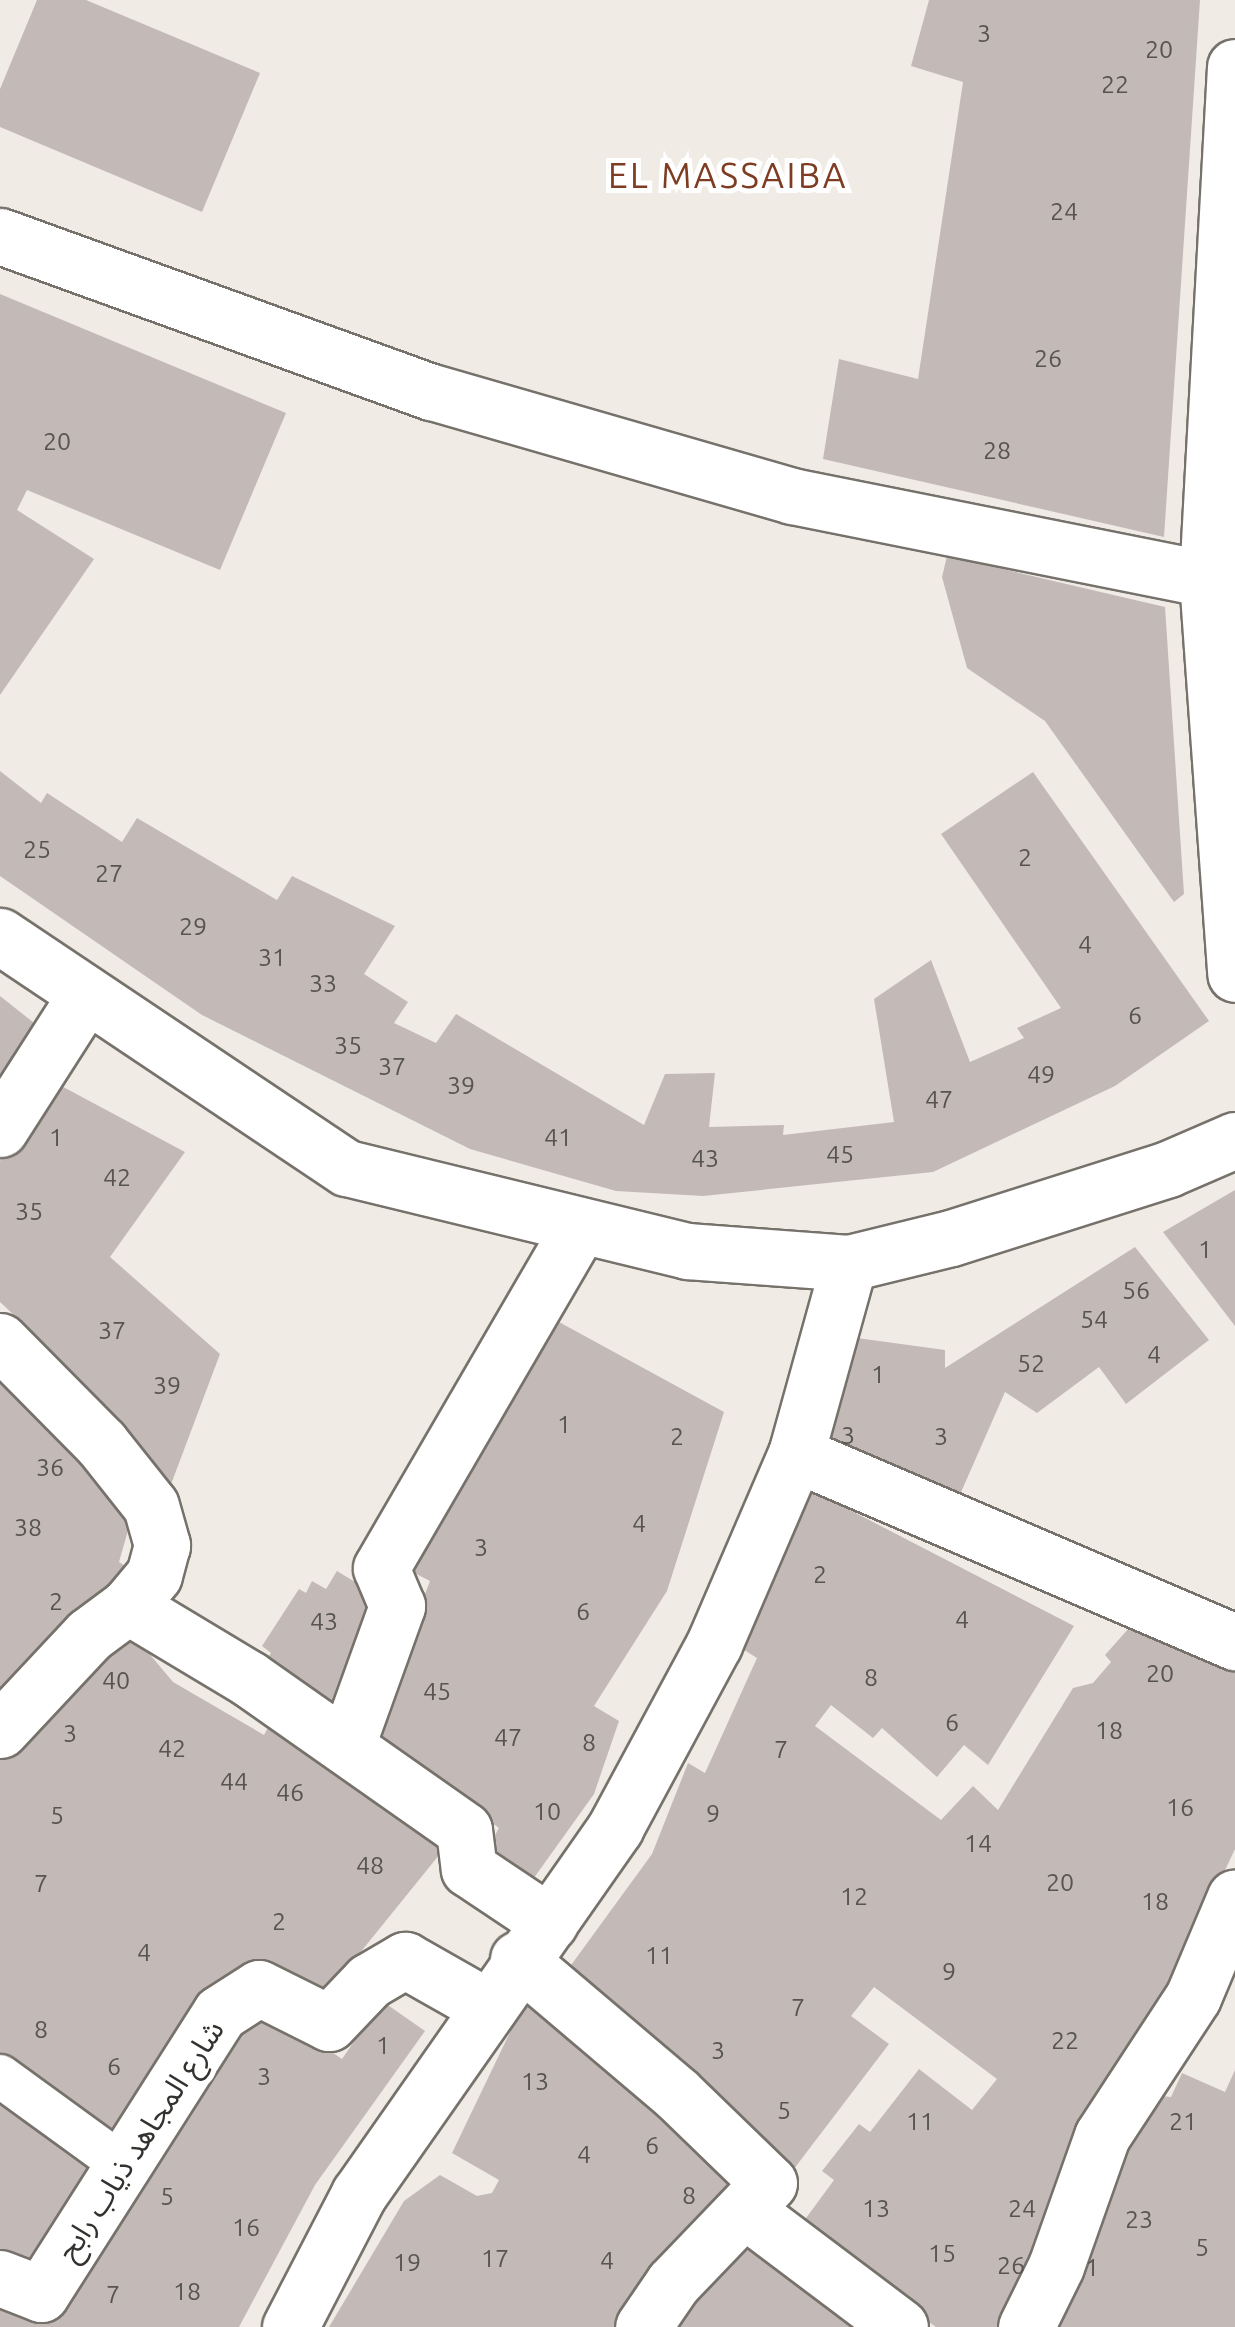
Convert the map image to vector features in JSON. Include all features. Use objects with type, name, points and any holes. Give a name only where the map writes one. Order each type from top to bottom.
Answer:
[{"type":"street","points":[[1235,67],[1218,543],[1235,974]]},
{"type":"street","points":[[0,236],[432,392],[792,496],[1218,543]]},
{"type":"street","points":[[0,936],[347,1168],[578,1228],[687,1250],[849,1263],[1024,1215],[1235,1140]]},
{"type":"street","points":[[0,1129],[85,996]]},
{"type":"street","points":[[347,1745],[397,1606],[381,1568],[578,1228]]},
{"type":"street","points":[[290,2327],[359,2194],[486,2006],[614,1828],[714,1644],[796,1454],[849,1263]]},
{"type":"street","points":[[0,1341],[101,1443],[151,1506],[162,1544],[154,1575],[128,1606],[90,1634],[0,1730]]},
{"type":"street","points":[[796,1454],[1235,1642]]},
{"type":"street","points":[[128,1606],[347,1745],[464,1830],[469,1869],[676,2093],[769,2184],[673,2283],[642,2327]]},
{"type":"street","points":[[1026,2327],[1056,2266],[1102,2136],[1193,1997],[1235,1897]]},
{"type":"street","name":"شارع المجاهد ذياب رابح","points":[[0,2278],[41,2294],[220,2013],[259,1988],[329,2024],[369,1982],[404,1960],[486,2006]]},
{"type":"street","points":[[0,2076],[121,2164]]},
{"type":"street","points":[[745,2210],[900,2327]]},
{"type":"building","points":[[37,0],[86,0],[260,73],[202,212],[0,127],[0,89]]},
{"type":"building","points":[[929,0],[1200,0],[1164,537],[823,459],[839,359],[918,379],[963,82],[911,66]]},
{"type":"building","points":[[0,294],[286,413],[220,570],[27,490],[17,510],[94,559],[0,695]]},
{"type":"building","points":[[947,556],[1165,607],[1184,894],[1174,902],[1045,721],[967,668],[942,577]]},
{"type":"building","points":[[0,771],[41,803],[47,793],[122,842],[137,818],[277,900],[292,876],[395,926],[364,974],[408,1002],[394,1023],[436,1043],[456,1014],[644,1125],[665,1074],[715,1073],[709,1127],[784,1125],[783,1135],[894,1122],[874,999],[931,960],[970,1062],[1024,1038],[1017,1028],[1061,1008],[941,834],[1033,772],[1209,1021],[1115,1086],[933,1172],[703,1196],[616,1191],[470,1149],[202,1015],[0,876]]},
{"type":"building","points":[[0,996],[43,1030],[0,1099]]},
{"type":"building","points":[[52,1081],[185,1152],[110,1257],[220,1354],[167,1495],[62,1376],[50,1349],[0,1302],[0,1161]]},
{"type":"building","points":[[1235,1190],[1235,1326],[1163,1232]]},
{"type":"building","points":[[1135,1247],[1209,1340],[1126,1404],[1099,1367],[1037,1413],[1005,1392],[951,1515],[793,1445],[835,1335],[945,1350],[945,1368]]},
{"type":"building","points":[[548,1316],[724,1412],[667,1591],[594,1706],[619,1721],[594,1794],[531,1882],[484,1854],[499,1828],[372,1733],[430,1581],[399,1565]]},
{"type":"building","points":[[0,1371],[114,1483],[129,1527],[119,1562],[128,1568],[0,1716]]},
{"type":"building","points":[[815,1492],[1074,1626],[988,1765],[964,1745],[937,1777],[882,1728],[873,1738],[831,1705],[815,1726],[941,1820],[973,1786],[998,1810],[1073,1688],[1093,1683],[1111,1662],[1105,1655],[1146,1609],[1235,1656],[1235,1849],[1010,2327],[936,2327],[798,2229],[834,2180],[822,2171],[859,2124],[870,2132],[919,2069],[972,2110],[997,2079],[874,1987],[851,2016],[889,2044],[787,2178],[566,1972],[652,1854],[688,1763],[705,1773],[757,1658],[741,1648],[789,1513]]},
{"type":"building","points":[[337,1571],[378,1596],[341,1716],[262,1667],[271,1653],[262,1646],[299,1589],[306,1593],[312,1581],[326,1589]]},
{"type":"building","points":[[120,1619],[173,1682],[264,1735],[274,1716],[448,1844],[321,2001],[246,1961],[119,2148],[0,2062],[0,1747]]},
{"type":"building","points":[[527,1997],[747,2180],[626,2327],[329,2327],[404,2201],[440,2175],[477,2196],[492,2193],[499,2180],[452,2153]]},
{"type":"building","points":[[382,2001],[425,2031],[315,2185],[239,2327],[0,2327],[0,2293],[263,2006],[342,2059]]},
{"type":"building","points":[[1235,2070],[1235,2327],[1042,2327],[1145,2094],[1171,2097],[1182,2073],[1225,2092]]},
{"type":"building","points":[[0,2089],[106,2169],[33,2284],[0,2266]]},
{"type":"building","points":[[742,2234],[873,2327],[659,2327]]},
{"type":"district","name":"EL MASSAIBA","points":[[728,175]]}]
